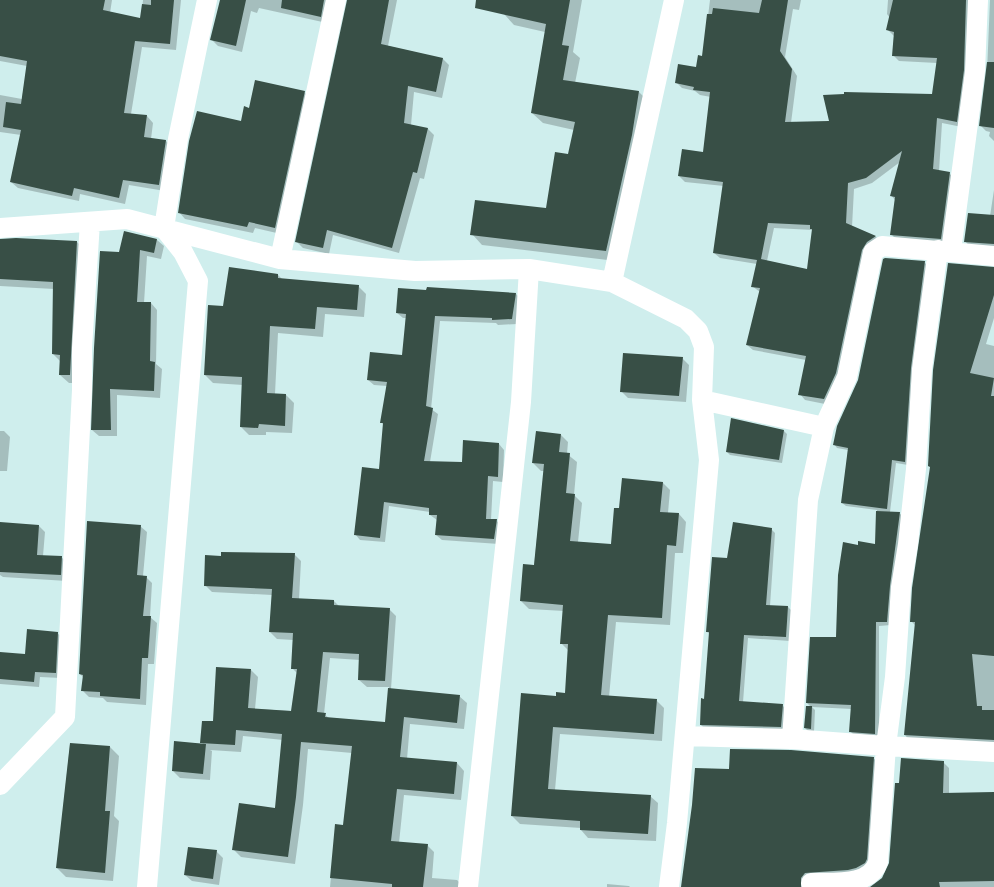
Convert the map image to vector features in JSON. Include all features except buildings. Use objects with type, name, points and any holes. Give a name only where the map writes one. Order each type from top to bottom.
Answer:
[{"type":"street","points":[[147,887],[198,281],[183,252],[164,228],[178,139],[207,0]]},
{"type":"street","points":[[280,259],[336,0]]},
{"type":"street","points":[[612,282],[674,0]]},
{"type":"street","points":[[811,883],[860,882],[870,877],[875,871],[878,862],[886,746],[895,677],[901,588],[908,544],[916,469],[922,369],[945,251],[975,71],[978,0]]},
{"type":"street","points":[[0,228],[127,219],[280,259],[415,271],[528,269],[612,282],[686,319],[698,331],[704,347],[702,400],[709,460],[677,823],[669,887]]},
{"type":"street","points":[[0,786],[65,717],[82,390],[82,348],[90,222]]},
{"type":"street","points":[[792,739],[808,500],[824,427],[847,377],[873,252],[882,246],[994,256]]},
{"type":"street","points":[[468,887],[521,402],[528,269]]},
{"type":"street","points":[[702,400],[824,427]]},
{"type":"street","points":[[685,736],[792,739],[994,752]]}]
